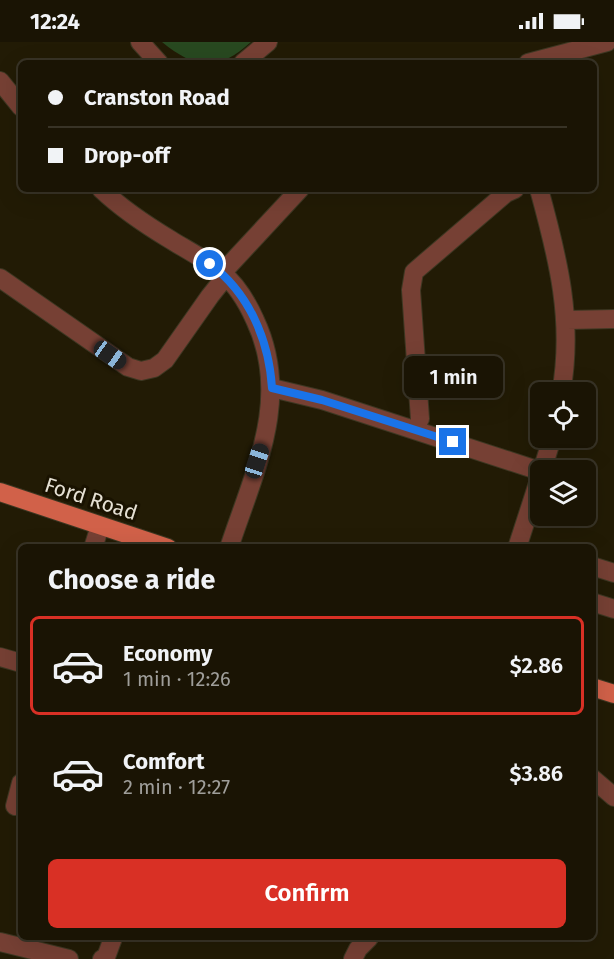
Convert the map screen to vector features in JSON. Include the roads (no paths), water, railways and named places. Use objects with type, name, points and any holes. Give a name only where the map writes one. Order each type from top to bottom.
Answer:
[{"type":"main road","name":"Ford Road","points":[[0,492],[156,544]]},
{"type":"main road","points":[[596,688],[614,694]]},
{"type":"street","points":[[140,42],[156,60]]},
{"type":"street","points":[[247,60],[268,42]]},
{"type":"street","points":[[539,60],[607,42]]},
{"type":"street","points":[[0,81],[18,103]]},
{"type":"street","points":[[105,192],[133,216],[224,275],[239,292],[260,330],[271,368],[272,405],[261,449],[230,544]]},
{"type":"street","points":[[0,278],[128,368],[141,370],[154,368],[165,360],[224,275],[297,192]]},
{"type":"street","points":[[420,419],[411,290],[414,272],[510,192]]},
{"type":"street","points":[[540,192],[558,264],[567,320],[562,382]]},
{"type":"street","points":[[567,320],[614,319]]},
{"type":"street","points":[[272,388],[322,400],[530,467]]},
{"type":"street","points":[[524,544],[530,520]]},
{"type":"street","points":[[94,544],[100,526]]},
{"type":"street","points":[[596,567],[614,573]]},
{"type":"street","points":[[596,603],[614,609]]},
{"type":"street","points":[[0,657],[18,662]]},
{"type":"street","points":[[596,781],[614,797]]},
{"type":"street","points":[[12,805],[18,790]]},
{"type":"street","points":[[102,959],[106,957],[112,940]]},
{"type":"street","points":[[353,959],[358,949],[367,940]]},
{"type":"street","points":[[0,942],[69,959]]}]
